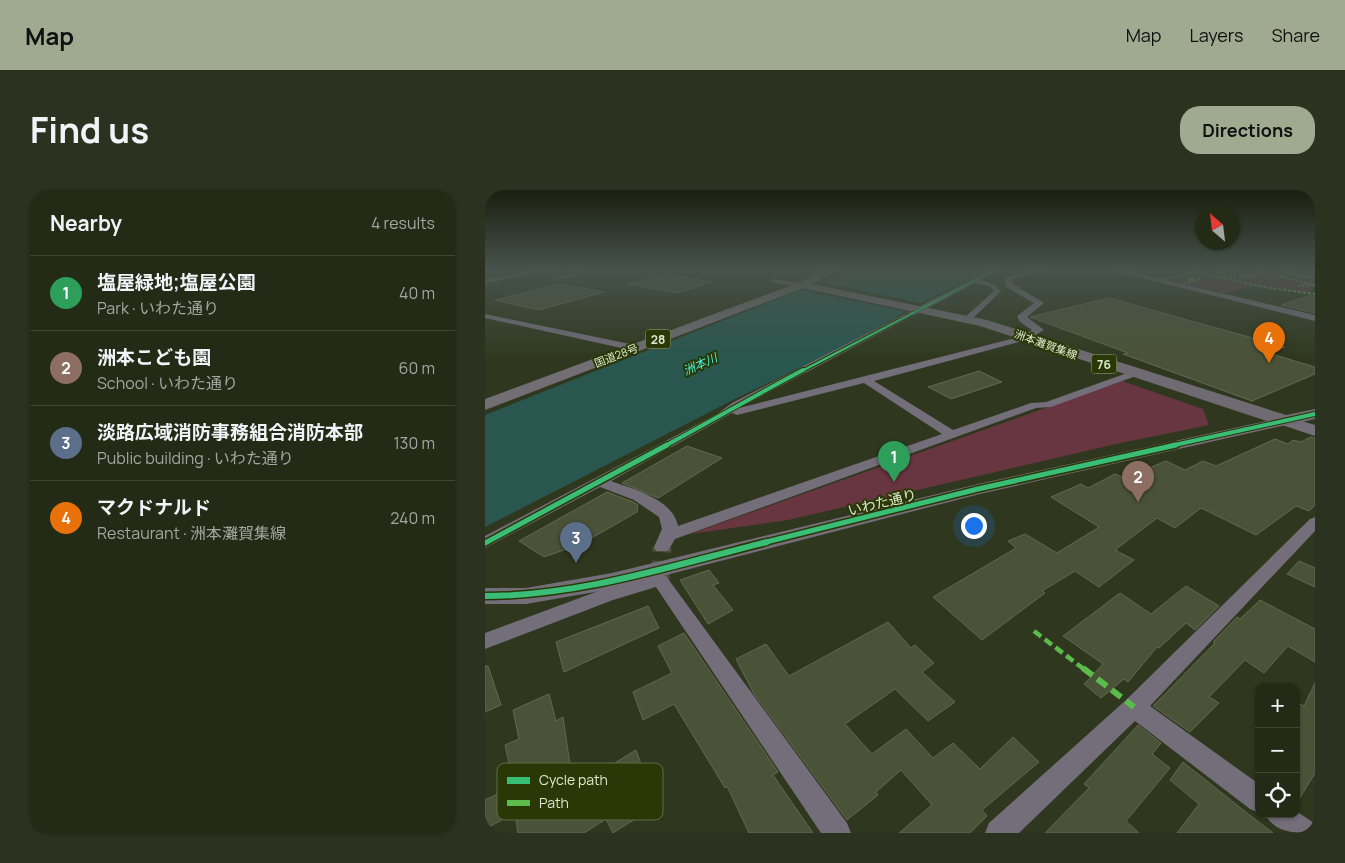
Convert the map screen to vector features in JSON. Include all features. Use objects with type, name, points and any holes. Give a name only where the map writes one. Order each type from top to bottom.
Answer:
[{"type":"highway","name":"国道28号","points":[[485,405],[767,299]]},
{"type":"main road","name":"洲本灘賀集線","points":[[873,299],[967,319],[1027,337],[1133,374],[1285,421]]},
{"type":"main road","points":[[1285,421],[1315,414]]},
{"type":"main road","points":[[1285,421],[1315,431]]},
{"type":"street","points":[[485,543],[721,416],[736,405],[941,299]]},
{"type":"street","points":[[967,319],[989,299]]},
{"type":"street","points":[[721,416],[956,357],[1027,337],[1039,330],[1023,320],[1022,316],[1040,303],[1033,299]]},
{"type":"street","points":[[1235,299],[1315,318]]},
{"type":"street","points":[[485,316],[635,348]]},
{"type":"street","points":[[600,482],[661,509],[670,522],[665,541],[1035,405],[1047,405],[1133,374]]},
{"type":"street","points":[[864,379],[952,435]]},
{"type":"street","name":"いわた通り","points":[[485,596],[526,596],[612,581],[978,489],[1285,421]]},
{"type":"street","points":[[999,833],[1134,707],[1315,522]]},
{"type":"street","points":[[485,641],[607,595],[660,580],[837,833]]},
{"type":"street","points":[[1134,707],[1255,797]]},
{"type":"street","points":[[1283,818],[1304,833]]},
{"type":"shaded area","points":[[1122,381],[1203,409],[1209,425],[1116,444],[788,520],[690,534]]},
{"type":"water","name":"洲本川","points":[[776,299],[929,299],[849,344],[735,399],[485,527],[485,415]]},
{"type":"pier","points":[[847,299],[901,299],[925,304],[910,312]]},
{"type":"building","points":[[499,299],[579,299],[539,310],[495,300]]},
{"type":"building","points":[[1105,299],[1113,299],[1285,347],[1268,353],[1315,367],[1315,374],[1252,401],[1123,354],[1128,353],[1030,317]]},
{"type":"building","points":[[1300,299],[1315,299],[1315,313],[1281,305]]},
{"type":"building","points":[[979,371],[1002,382],[951,399],[928,387]]},
{"type":"building","points":[[1311,437],[1315,438],[1315,505],[1309,511],[1296,506],[1256,535],[1201,508],[1175,528],[1157,518],[1115,550],[1134,560],[1099,587],[1075,571],[1042,591],[1045,593],[982,640],[933,597],[1016,548],[1008,541],[1025,534],[1057,553],[1099,527],[1051,497],[1081,484],[1088,488],[1115,474],[1125,478],[1166,461],[1185,470],[1203,461],[1216,466],[1275,439],[1288,444],[1293,440],[1301,442]]},
{"type":"building","points":[[687,446],[722,458],[658,498],[622,483]]},
{"type":"building","points":[[607,492],[638,505],[637,512],[581,544],[544,557],[519,541]]},
{"type":"building","points":[[1299,561],[1315,568],[1315,587],[1287,574]]},
{"type":"building","points":[[709,570],[719,583],[713,585],[733,610],[708,624],[680,580]]},
{"type":"building","points":[[1186,586],[1219,606],[1195,630],[1186,623],[1159,648],[1157,647],[1128,682],[1124,679],[1101,698],[1084,684],[1103,664],[1063,636],[1120,593],[1151,614]]},
{"type":"building","points":[[1260,600],[1315,629],[1315,662],[1288,646],[1264,673],[1245,660],[1209,697],[1219,703],[1190,732],[1153,706],[1215,643],[1213,642],[1237,617],[1240,619]]},
{"type":"building","points":[[648,606],[659,628],[564,672],[556,642]]},
{"type":"building","points":[[888,622],[911,648],[915,645],[934,663],[922,672],[955,702],[928,721],[895,689],[845,724],[872,754],[906,729],[933,758],[953,743],[980,769],[1013,737],[1039,762],[982,810],[987,816],[970,833],[899,833],[932,805],[901,770],[876,792],[878,795],[847,820],[754,694],[736,659],[766,644],[789,676]]},
{"type":"building","points":[[684,633],[778,772],[773,775],[813,833],[749,833],[727,786],[725,788],[674,704],[643,720],[633,692],[672,673],[658,646]]},
{"type":"building","points":[[485,666],[488,666],[501,705],[485,712]]},
{"type":"building","points":[[1315,683],[1315,773],[1300,797],[1300,704],[1304,706]]},
{"type":"building","points":[[549,694],[556,721],[563,717],[570,763],[509,763],[505,745],[519,739],[513,710]]},
{"type":"building","points":[[1138,725],[1161,743],[1152,754],[1170,768],[1126,821],[1139,833],[1045,833],[1089,788],[1084,784]]},
{"type":"building","points":[[636,750],[641,763],[615,763]]},
{"type":"building","points":[[1183,762],[1273,833],[1177,833],[1199,804],[1170,780]]},
{"type":"building","points":[[497,794],[497,820],[502,820],[485,829],[485,800]]},
{"type":"building","points":[[516,820],[604,820],[584,833],[518,833]]},
{"type":"building","points":[[606,820],[633,820],[613,833]]},
{"type":"tunnel","points":[[660,580],[662,547]]},
{"type":"marked path","points":[[1034,631],[1134,707]]},
{"type":"cycle path","points":[[485,543],[721,416],[736,405],[939,299]]},
{"type":"cycle path","points":[[485,596],[526,596],[612,581],[978,489],[1315,414]]},
{"type":"place","name":"マクドナルド","points":[[1269,363]]},
{"type":"place","name":"塩屋緑地;塩屋公園","points":[[894,482]]},
{"type":"place","name":"洲本こども園","points":[[1138,502]]},
{"type":"place","name":"淡路広域消防事務組合消防本部","points":[[576,563]]}]
